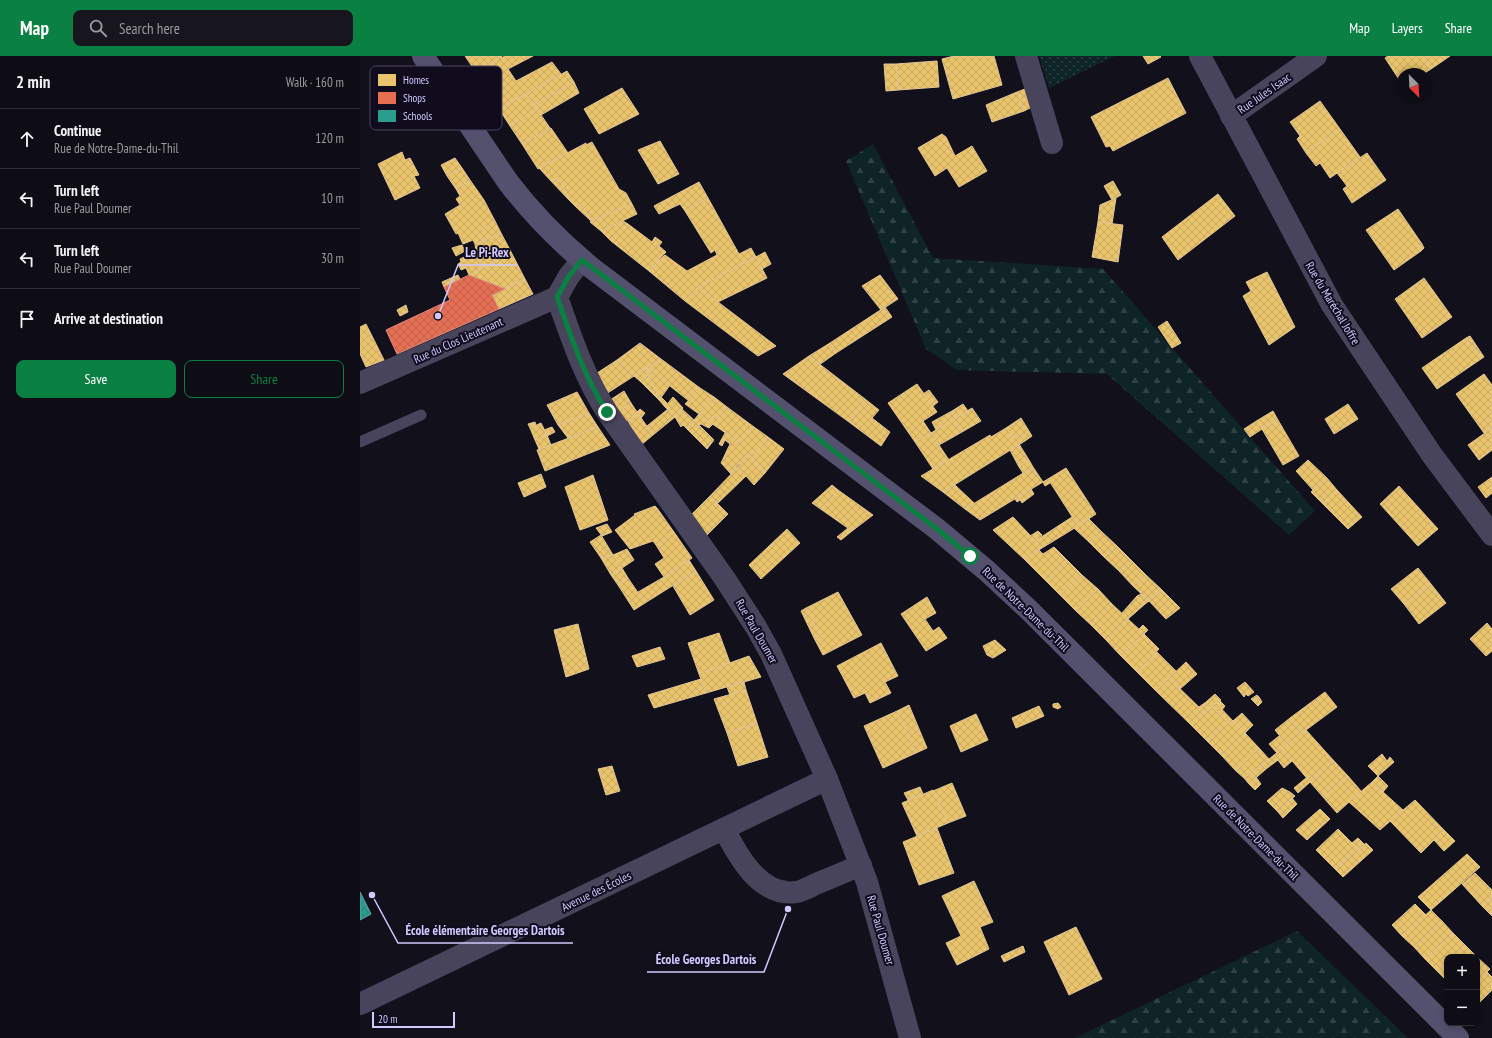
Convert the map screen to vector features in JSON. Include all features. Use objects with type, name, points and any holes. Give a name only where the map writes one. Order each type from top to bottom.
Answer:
[{"type":"main road","name":"Rue de Notre-Dame-du-Thil","points":[[423,56],[430,66]]},
{"type":"main road","name":"Rue de Notre-Dame-du-Thil","points":[[473,130],[508,182],[538,218],[582,260],[937,529],[981,566],[1028,609],[1458,1038]]},
{"type":"street","points":[[1026,56],[1052,143]]},
{"type":"street","name":"Rue du Maréchal Joffre","points":[[1200,56],[1332,305],[1432,455],[1492,535]]},
{"type":"street","name":"Rue Jules Isaac","points":[[1232,116],[1316,56]]},
{"type":"street","points":[[557,297],[565,282],[582,260]]},
{"type":"street","name":"Rue du Clos Lieutenant","points":[[360,383],[557,297]]},
{"type":"street","name":"Rue Paul Doumer","points":[[557,297],[579,360],[596,395],[725,579],[756,627],[771,654],[827,779],[861,865],[873,899],[910,1038]]},
{"type":"street","name":"Avenue des Écoles","points":[[360,1004],[827,779]]},
{"type":"street","points":[[724,829],[733,846],[751,871],[763,883],[776,890],[796,892],[861,865]]},
{"type":"lane","points":[[360,442],[421,416]]},
{"type":"green space","points":[[1039,56],[1115,56],[1049,88]]},
{"type":"green space","points":[[873,144],[933,258],[1103,269],[1315,511],[1289,535],[1107,374],[957,370],[926,349],[846,161]]},
{"type":"green space","points":[[1297,931],[1408,1038],[1075,1038]]},
{"type":"building: Homes","points":[[465,56],[502,57],[485,66],[472,66]]},
{"type":"building: Homes","points":[[505,56],[533,56],[508,69],[516,81],[552,62],[561,74],[502,107],[502,66],[485,66]]},
{"type":"building: Homes","points":[[954,56],[994,56],[1002,85],[953,99],[942,59]]},
{"type":"building: Homes","points":[[1143,56],[1160,56],[1161,57],[1148,64]]},
{"type":"building: Homes","points":[[1388,56],[1422,56],[1430,68],[1396,68],[1396,75],[1385,58]]},
{"type":"building: Homes","points":[[1422,56],[1450,56],[1432,68]]},
{"type":"building: Homes","points":[[937,61],[939,87],[898,90],[896,64]]},
{"type":"building: Homes","points":[[884,64],[896,64],[898,90],[886,91]]},
{"type":"building: Homes","points":[[567,71],[574,82],[534,105],[526,94]]},
{"type":"building: Homes","points":[[1168,78],[1186,113],[1113,151],[1110,146],[1106,147],[1091,117]]},
{"type":"building: Homes","points":[[574,82],[579,93],[541,115],[534,105]]},
{"type":"building: Homes","points":[[622,88],[639,114],[599,134],[584,109]]},
{"type":"building: Homes","points":[[1025,89],[1030,108],[1024,111],[1017,92]]},
{"type":"building: Homes","points":[[1017,92],[1024,111],[992,122],[986,105]]},
{"type":"building: Homes","points":[[526,94],[537,109],[510,126],[502,114],[502,107]]},
{"type":"building: Homes","points":[[1320,101],[1340,129],[1306,153],[1297,139],[1300,136],[1290,122]]},
{"type":"building: Homes","points":[[537,109],[550,128],[522,144],[510,126]]},
{"type":"building: Homes","points":[[551,128],[568,153],[538,169],[522,144]]},
{"type":"building: Homes","points":[[1340,129],[1360,157],[1330,178],[1320,163],[1316,166],[1306,153]]},
{"type":"building: Homes","points":[[942,134],[946,137],[955,156],[972,146],[987,171],[959,187],[947,168],[935,176],[918,148]]},
{"type":"building: Homes","points":[[660,141],[679,174],[658,184],[638,150]]},
{"type":"building: Homes","points":[[592,142],[619,189],[626,193],[632,204],[591,221],[582,204],[575,206],[569,200],[559,179],[551,181],[539,168],[586,143],[586,145]]},
{"type":"building: Homes","points":[[402,152],[405,160],[410,158],[419,175],[414,176],[420,188],[395,200],[378,164]]},
{"type":"building: Homes","points":[[1367,153],[1386,180],[1352,203],[1343,189],[1347,186],[1337,173]]},
{"type":"building: Homes","points":[[455,158],[462,168],[447,176],[441,165]]},
{"type":"building: Homes","points":[[462,168],[470,180],[456,189],[447,176]]},
{"type":"building: Homes","points":[[559,179],[569,200],[551,181]]},
{"type":"building: Homes","points":[[470,180],[484,200],[495,221],[478,232],[483,241],[475,244],[473,240],[463,244],[458,233],[456,234],[445,214],[460,205],[456,199],[460,196],[456,189]]},
{"type":"building: Homes","points":[[1113,181],[1121,195],[1112,200],[1104,186]]},
{"type":"building: Homes","points":[[699,182],[708,198],[685,211],[680,204],[659,214],[654,206]]},
{"type":"building: Homes","points":[[1218,194],[1235,216],[1178,260],[1162,237]]},
{"type":"building: Homes","points":[[708,198],[739,254],[751,248],[756,257],[698,287],[685,301],[649,271],[665,255],[687,271],[717,255],[715,250],[711,253],[685,211]]},
{"type":"building: Homes","points":[[1116,198],[1112,224],[1098,222],[1100,205]]},
{"type":"building: Homes","points":[[582,204],[591,221],[575,206]]},
{"type":"building: Homes","points":[[632,204],[637,214],[601,231],[590,222]]},
{"type":"building: Homes","points":[[1398,209],[1422,244],[1417,247],[1421,251],[1394,270],[1366,230]]},
{"type":"building: Homes","points":[[495,221],[501,233],[483,241],[478,232]]},
{"type":"building: Homes","points":[[623,221],[628,224],[611,241],[601,231]]},
{"type":"building: Homes","points":[[1098,222],[1123,225],[1118,262],[1092,257]]},
{"type":"building: Homes","points":[[628,224],[652,242],[655,237],[662,242],[659,246],[666,252],[649,271],[611,241]]},
{"type":"building: Homes","points":[[501,233],[509,248],[493,255],[483,241]]},
{"type":"building: Homes","points":[[483,241],[497,261],[483,268],[476,252],[475,244]]},
{"type":"building: Homes","points":[[1422,244],[1424,248],[1421,251],[1417,247]]},
{"type":"building: Homes","points":[[462,245],[465,251],[456,256],[452,248]]},
{"type":"building: Homes","points":[[509,248],[525,279],[505,289],[469,275],[497,261],[493,255]]},
{"type":"building: Homes","points":[[476,252],[483,268],[469,275],[466,268],[461,270],[458,264],[461,262],[460,259]]},
{"type":"building: Homes","points":[[765,252],[771,264],[762,269],[756,257]]},
{"type":"building: Homes","points":[[756,257],[767,278],[718,302],[698,287]]},
{"type":"building: Homes","points":[[1267,272],[1295,327],[1269,345],[1243,296],[1251,291],[1246,282]]},
{"type":"building: Homes","points":[[458,275],[460,279],[444,287],[442,282]]},
{"type":"building: Homes","points":[[880,275],[898,299],[881,310],[862,286]]},
{"type":"building: Homes","points":[[1424,278],[1452,317],[1422,338],[1395,299]]},
{"type":"building: Homes","points":[[525,279],[533,294],[499,309],[492,295]]},
{"type":"building: Homes","points":[[698,287],[776,346],[758,356],[685,301]]},
{"type":"building: Homes","points":[[406,305],[408,312],[400,316],[397,310]]},
{"type":"building: Homes","points":[[885,307],[892,317],[836,353],[830,343]]},
{"type":"building: Homes","points":[[1167,321],[1181,343],[1172,348],[1158,327]]},
{"type":"building: Homes","points":[[366,324],[384,360],[366,367],[360,354],[360,327]]},
{"type":"building: Homes","points":[[1470,336],[1484,357],[1481,359],[1466,338]]},
{"type":"building: Homes","points":[[1466,338],[1481,359],[1437,389],[1422,368]]},
{"type":"building: Homes","points":[[640,343],[661,359],[634,376],[617,360]]},
{"type":"building: Homes","points":[[830,343],[836,353],[819,365],[809,356]]},
{"type":"building: Homes","points":[[809,356],[865,399],[849,422],[783,374]]},
{"type":"building: Homes","points":[[661,359],[700,388],[689,401],[647,368]]},
{"type":"building: Homes","points":[[617,360],[634,376],[606,394],[594,375]]},
{"type":"building: Homes","points":[[645,368],[651,370],[648,375]]},
{"type":"building: Homes","points":[[645,368],[648,375],[641,382],[634,376]]},
{"type":"building: Homes","points":[[651,370],[670,385],[660,399],[648,375]]},
{"type":"building: Homes","points":[[1484,374],[1492,385],[1492,428],[1484,433],[1456,394]]},
{"type":"building: Homes","points":[[648,375],[660,399],[659,400],[641,382]]},
{"type":"building: Homes","points":[[917,384],[937,412],[923,421],[931,433],[915,442],[888,403]]},
{"type":"building: Homes","points":[[700,388],[714,397],[699,414],[685,404]]},
{"type":"building: Homes","points":[[929,390],[938,402],[933,406],[923,394]]},
{"type":"building: Homes","points":[[624,391],[631,403],[618,412],[610,400]]},
{"type":"building: Homes","points":[[577,392],[589,413],[558,425],[547,405]]},
{"type":"building: Homes","points":[[661,397],[668,404],[665,407],[659,400]]},
{"type":"building: Homes","points":[[673,397],[683,408],[675,417],[665,407]]},
{"type":"building: Homes","points":[[714,397],[727,407],[718,418],[714,415],[708,421],[699,414]]},
{"type":"building: Homes","points":[[865,399],[879,410],[872,418],[890,432],[881,446],[849,422]]},
{"type":"building: Homes","points":[[631,403],[637,412],[625,423],[618,412]]},
{"type":"building: Homes","points":[[963,404],[968,411],[956,418],[952,411]]},
{"type":"building: Homes","points":[[1348,404],[1358,419],[1334,434],[1325,419]]},
{"type":"building: Homes","points":[[727,407],[754,427],[739,442],[708,421],[714,415],[718,418]]},
{"type":"building: Homes","points":[[972,408],[981,421],[962,432],[954,419]]},
{"type":"building: Homes","points":[[640,409],[645,413],[641,418],[637,412]]},
{"type":"building: Homes","points":[[668,409],[675,417],[653,435],[647,426]]},
{"type":"building: Homes","points":[[682,409],[694,420],[687,429],[683,425],[681,427],[675,417]]},
{"type":"building: Homes","points":[[952,411],[956,418],[936,430],[932,422]]},
{"type":"building: Homes","points":[[1273,411],[1278,420],[1262,429],[1258,420]]},
{"type":"building: Homes","points":[[637,412],[653,435],[641,445],[628,421]]},
{"type":"building: Homes","points":[[589,413],[598,427],[568,438],[558,425]]},
{"type":"building: Homes","points":[[699,414],[713,424],[709,428],[701,424],[699,425],[694,420]]},
{"type":"building: Homes","points":[[1021,418],[1032,436],[1025,441],[1019,433],[1013,438],[1006,428]]},
{"type":"building: Homes","points":[[954,419],[962,432],[939,445],[931,433]]},
{"type":"building: Homes","points":[[694,420],[714,440],[707,449],[687,429]]},
{"type":"building: Homes","points":[[1258,420],[1262,429],[1250,437],[1244,429]]},
{"type":"building: Homes","points":[[1278,420],[1299,456],[1283,465],[1262,429]]},
{"type":"building: Homes","points":[[535,422],[536,426],[530,428],[528,424]]},
{"type":"building: Homes","points":[[541,423],[547,435],[535,440],[530,428]]},
{"type":"building: Homes","points":[[552,427],[555,432],[547,436],[544,430]]},
{"type":"building: Homes","points":[[598,427],[610,445],[545,471],[537,450]]},
{"type":"building: Homes","points":[[754,427],[768,437],[752,458],[748,453],[731,474],[721,463],[730,444],[725,440],[722,446],[719,444],[725,433],[739,442]]},
{"type":"building: Homes","points":[[1006,428],[1013,438],[1019,433],[1025,441],[943,492],[921,476],[990,435],[991,437]]},
{"type":"building: Homes","points":[[1492,428],[1492,450],[1479,460],[1468,445]]},
{"type":"building: Homes","points":[[931,433],[949,460],[933,469],[915,442]]},
{"type":"building: Homes","points":[[547,435],[551,445],[539,449],[535,440]]},
{"type":"building: Homes","points":[[768,437],[784,449],[765,473],[752,458]]},
{"type":"building: Homes","points":[[1019,444],[1029,460],[1019,467],[1010,450]]},
{"type":"building: Homes","points":[[748,453],[765,473],[754,485],[738,467]]},
{"type":"building: Homes","points":[[1029,460],[1033,467],[1023,473],[1019,467]]},
{"type":"building: Homes","points":[[1308,460],[1327,478],[1313,490],[1296,471]]},
{"type":"building: Homes","points":[[738,467],[746,476],[718,503],[710,496]]},
{"type":"building: Homes","points":[[1033,467],[1043,482],[980,520],[965,509]]},
{"type":"building: Homes","points":[[1066,468],[1096,514],[1078,526],[1048,479]]},
{"type":"building: Homes","points":[[541,474],[546,487],[524,497],[518,483]]},
{"type":"building: Homes","points":[[593,475],[608,520],[580,530],[565,487]]},
{"type":"building: Homes","points":[[1492,477],[1492,493],[1486,498],[1478,487]]},
{"type":"building: Homes","points":[[1327,478],[1337,490],[1323,504],[1311,492]]},
{"type":"building: Homes","points":[[1048,479],[1050,483],[1045,486],[1043,482]]},
{"type":"building: Homes","points":[[832,485],[838,490],[822,510],[812,503]]},
{"type":"building: Homes","points":[[955,485],[974,503],[965,509],[943,492]]},
{"type":"building: Homes","points":[[1399,486],[1438,529],[1418,546],[1380,504]]},
{"type":"building: Homes","points":[[1031,489],[1034,494],[1022,503],[1018,496]]},
{"type":"building: Homes","points":[[838,490],[873,515],[852,531],[822,510]]},
{"type":"building: Homes","points":[[1337,490],[1362,517],[1348,529],[1323,504]]},
{"type":"building: Homes","points":[[710,496],[728,514],[706,536],[691,515]]},
{"type":"building: Homes","points":[[1018,496],[1020,500],[1017,502],[1015,499]]},
{"type":"building: Homes","points":[[655,506],[674,532],[656,545],[653,541],[630,549],[615,530],[635,515],[634,514]]},
{"type":"building: Homes","points":[[1013,517],[1042,548],[1024,559],[993,530]]},
{"type":"building: Homes","points":[[1072,517],[1078,526],[1042,548],[1035,541]]},
{"type":"building: Homes","points":[[1089,519],[1102,532],[1089,542],[1074,528]]},
{"type":"building: Homes","points":[[607,524],[612,532],[602,536],[596,528]]},
{"type":"building: Homes","points":[[848,528],[852,531],[841,540],[837,537]]},
{"type":"building: Homes","points":[[787,529],[800,543],[761,579],[749,565]]},
{"type":"building: Homes","points":[[1038,531],[1042,535],[1035,541],[1030,536]]},
{"type":"building: Homes","points":[[674,532],[692,558],[664,577],[655,564],[664,558],[656,545]]},
{"type":"building: Homes","points":[[1102,532],[1117,546],[1104,557],[1089,542]]},
{"type":"building: Homes","points":[[601,535],[613,555],[601,558],[590,542]]},
{"type":"building: Homes","points":[[1117,546],[1132,561],[1119,571],[1104,557]]},
{"type":"building: Homes","points":[[1054,547],[1067,560],[1047,582],[1024,559],[1039,550],[1043,554]]},
{"type":"building: Homes","points":[[627,549],[634,560],[622,568],[613,555]]},
{"type":"building: Homes","points":[[613,555],[622,568],[611,575],[601,558]]},
{"type":"building: Homes","points":[[689,560],[696,571],[645,603],[638,592]]},
{"type":"building: Homes","points":[[1067,560],[1082,575],[1060,595],[1047,582]]},
{"type":"building: Homes","points":[[1132,561],[1146,575],[1133,586],[1119,571]]},
{"type":"building: Homes","points":[[622,568],[628,578],[618,585],[611,575]]},
{"type":"building: Homes","points":[[1418,568],[1431,584],[1404,604],[1391,589]]},
{"type":"building: Homes","points":[[696,571],[714,600],[690,615],[673,586]]},
{"type":"building: Homes","points":[[1082,575],[1098,589],[1076,611],[1060,595]]},
{"type":"building: Homes","points":[[1146,575],[1162,590],[1149,601],[1133,586]]},
{"type":"building: Homes","points":[[628,578],[645,603],[634,610],[618,585]]},
{"type":"building: Homes","points":[[1431,584],[1446,603],[1419,624],[1404,604]]},
{"type":"building: Homes","points":[[1098,589],[1112,604],[1091,625],[1076,611]]},
{"type":"building: Homes","points":[[1162,590],[1180,608],[1166,619],[1149,601]]},
{"type":"building: Homes","points":[[838,592],[862,635],[823,655],[815,640],[821,637],[806,608]]},
{"type":"building: Homes","points":[[1141,594],[1149,601],[1145,604],[1137,596]]},
{"type":"building: Homes","points":[[1137,596],[1145,604],[1128,619],[1122,613]]},
{"type":"building: Homes","points":[[927,597],[936,613],[925,619],[933,631],[939,627],[947,638],[926,651],[901,614]]},
{"type":"building: Homes","points":[[1112,604],[1128,619],[1106,640],[1091,625]]},
{"type":"building: Homes","points":[[806,608],[821,637],[815,640],[801,611]]},
{"type":"building: Homes","points":[[1128,619],[1144,634],[1120,655],[1106,640]]},
{"type":"building: Homes","points":[[1487,623],[1492,629],[1492,651],[1486,656],[1470,639]]},
{"type":"building: Homes","points":[[578,624],[589,669],[566,677],[554,630]]},
{"type":"building: Homes","points":[[1143,625],[1148,630],[1144,634],[1139,629]]},
{"type":"building: Homes","points":[[719,633],[730,663],[699,674],[688,643]]},
{"type":"building: Homes","points":[[1144,634],[1159,649],[1137,672],[1120,655]]},
{"type":"building: Homes","points":[[995,640],[1006,650],[993,658],[987,655],[983,646]]},
{"type":"building: Homes","points":[[881,643],[898,676],[885,682],[891,693],[870,703],[865,693],[854,698],[837,666]]},
{"type":"building: Homes","points":[[660,647],[665,659],[637,667],[632,656]]},
{"type":"building: Homes","points":[[1157,652],[1176,671],[1156,691],[1137,672]]},
{"type":"building: Homes","points":[[749,656],[761,677],[706,693],[699,674]]},
{"type":"building: Homes","points":[[1186,662],[1197,674],[1180,689],[1169,678]]},
{"type":"building: Homes","points":[[1169,678],[1205,713],[1190,724],[1156,691]]},
{"type":"building: Homes","points":[[701,679],[706,693],[654,708],[648,695]]},
{"type":"building: Homes","points":[[744,682],[746,690],[730,695],[727,687]]},
{"type":"building: Homes","points":[[1245,682],[1254,692],[1248,696],[1246,694],[1244,697],[1237,688]]},
{"type":"building: Homes","points":[[746,690],[757,723],[727,733],[714,699]]},
{"type":"building: Homes","points":[[1325,692],[1337,707],[1302,733],[1290,718]]},
{"type":"building: Homes","points":[[1215,694],[1221,700],[1211,708],[1206,702]]},
{"type":"building: Homes","points":[[1257,695],[1259,697],[1254,702],[1251,699]]},
{"type":"building: Homes","points":[[1259,697],[1262,702],[1258,706],[1254,702]]},
{"type":"building: Homes","points":[[1220,701],[1225,706],[1222,710],[1216,703]]},
{"type":"building: Homes","points":[[1206,702],[1211,708],[1205,713],[1199,707]]},
{"type":"building: Homes","points":[[1058,703],[1061,707],[1058,709],[1053,707],[1053,704]]},
{"type":"building: Homes","points":[[1216,703],[1233,721],[1229,724],[1212,707]]},
{"type":"building: Homes","points":[[909,705],[927,748],[916,753],[897,711]]},
{"type":"building: Homes","points":[[1039,706],[1044,716],[1016,728],[1012,718]]},
{"type":"building: Homes","points":[[1212,707],[1227,722],[1207,741],[1190,724]]},
{"type":"building: Homes","points":[[897,711],[916,753],[883,768],[864,726]]},
{"type":"building: Homes","points":[[1242,713],[1253,725],[1245,733],[1233,721]]},
{"type":"building: Homes","points":[[976,714],[988,740],[961,752],[950,726]]},
{"type":"building: Homes","points":[[1290,718],[1302,733],[1287,745],[1275,730]]},
{"type":"building: Homes","points":[[1233,721],[1245,733],[1222,756],[1207,741],[1227,722],[1229,724]]},
{"type":"building: Homes","points":[[757,723],[768,757],[738,766],[727,733]]},
{"type":"building: Homes","points":[[1306,730],[1334,761],[1310,782],[1282,749]]},
{"type":"building: Homes","points":[[1245,733],[1259,748],[1236,771],[1222,756]]},
{"type":"building: Homes","points":[[1279,736],[1287,745],[1277,753],[1269,744]]},
{"type":"building: Homes","points":[[1259,748],[1269,759],[1244,778],[1236,771]]},
{"type":"building: Homes","points":[[1282,749],[1292,761],[1284,768],[1274,755]]},
{"type":"building: Homes","points":[[1382,754],[1387,761],[1390,757],[1394,762],[1378,776],[1368,766]]},
{"type":"building: Homes","points":[[1274,755],[1278,760],[1266,769],[1262,765]]},
{"type":"building: Homes","points":[[1334,761],[1348,776],[1323,797],[1310,782]]},
{"type":"building: Homes","points":[[1262,765],[1266,769],[1249,784],[1244,778]]},
{"type":"building: Homes","points":[[612,766],[620,791],[606,795],[598,769]]},
{"type":"building: Homes","points":[[1348,776],[1361,791],[1337,813],[1323,797]]},
{"type":"building: Homes","points":[[1378,776],[1388,786],[1383,792],[1372,782]]},
{"type":"building: Homes","points":[[1256,777],[1261,784],[1255,790],[1249,784]]},
{"type":"building: Homes","points":[[1306,778],[1310,782],[1298,793],[1294,788]]},
{"type":"building: Homes","points":[[1372,782],[1403,810],[1380,830],[1349,802]]},
{"type":"building: Homes","points":[[952,783],[966,816],[948,823],[933,791]]},
{"type":"building: Homes","points":[[920,787],[923,794],[908,800],[904,793]]},
{"type":"building: Homes","points":[[1282,788],[1295,796],[1278,812],[1267,801]]},
{"type":"building: Homes","points":[[933,790],[948,823],[917,836],[902,803]]},
{"type":"building: Homes","points":[[1292,798],[1297,804],[1283,818],[1278,812]]},
{"type":"building: Homes","points":[[1415,800],[1444,830],[1421,853],[1390,821]]},
{"type":"building: Homes","points":[[1320,809],[1330,819],[1307,840],[1296,830]]},
{"type":"building: Homes","points":[[937,828],[954,873],[919,885],[903,842]]},
{"type":"building: Homes","points":[[1338,829],[1358,849],[1335,869],[1316,850]]},
{"type":"building: Homes","points":[[1444,830],[1455,841],[1444,851],[1434,840]]},
{"type":"building: Homes","points":[[1358,838],[1364,844],[1358,849],[1352,843]]},
{"type":"building: Homes","points":[[1366,843],[1373,850],[1343,877],[1335,869]]},
{"type":"building: Homes","points":[[1467,854],[1480,867],[1431,910],[1418,897]]},
{"type":"building: Homes","points":[[1475,873],[1485,883],[1472,895],[1462,884]]},
{"type":"building: Homes","points":[[974,881],[993,922],[980,927],[989,949],[957,965],[946,943],[961,936],[942,896]]},
{"type":"building: Homes","points":[[1485,883],[1492,890],[1492,897],[1482,906],[1472,895]]},
{"type":"building: Homes","points":[[1492,897],[1492,916],[1482,906]]},
{"type":"building: Homes","points":[[1415,904],[1426,915],[1402,936],[1392,925]]},
{"type":"building: Homes","points":[[1431,910],[1442,921],[1414,947],[1402,936]]},
{"type":"building: Homes","points":[[1442,921],[1453,933],[1425,959],[1414,947]]},
{"type":"building: Homes","points":[[1076,927],[1102,979],[1069,995],[1061,978],[1065,976],[1055,957],[1052,959],[1044,942]]},
{"type":"building: Homes","points":[[1453,933],[1465,945],[1455,954],[1444,954],[1444,965],[1437,971],[1425,959]]},
{"type":"building: Homes","points":[[1465,945],[1474,954],[1455,954]]},
{"type":"building: Homes","points":[[1023,946],[1025,952],[1004,962],[1001,956]]},
{"type":"building: Homes","points":[[1055,957],[1065,976],[1061,978],[1052,959]]},
{"type":"building: Homes","points":[[1480,960],[1490,969],[1480,978]]},
{"type":"building: Homes","points":[[1444,965],[1444,978],[1437,971]]},
{"type":"building: Homes","points":[[1487,972],[1492,977],[1492,990],[1480,1002],[1480,990],[1480,978]]},
{"type":"building: Shops","points":[[469,275],[505,289],[492,295],[499,309],[397,354],[386,330],[450,300],[444,287]]},
{"type":"building: Schools","points":[[360,892],[371,914],[360,920]]},
{"type":"place","name":"Le Pi-Rex","points":[[438,316]]},
{"type":"place","name":"École élémentaire Georges Dartois","points":[[372,895]]},
{"type":"place","name":"École Georges Dartois","points":[[788,909]]},
{"type":"route","points":[[607,412],[596,395],[579,360],[557,297],[569,276],[582,260],[953,541],[970,556]]}]
